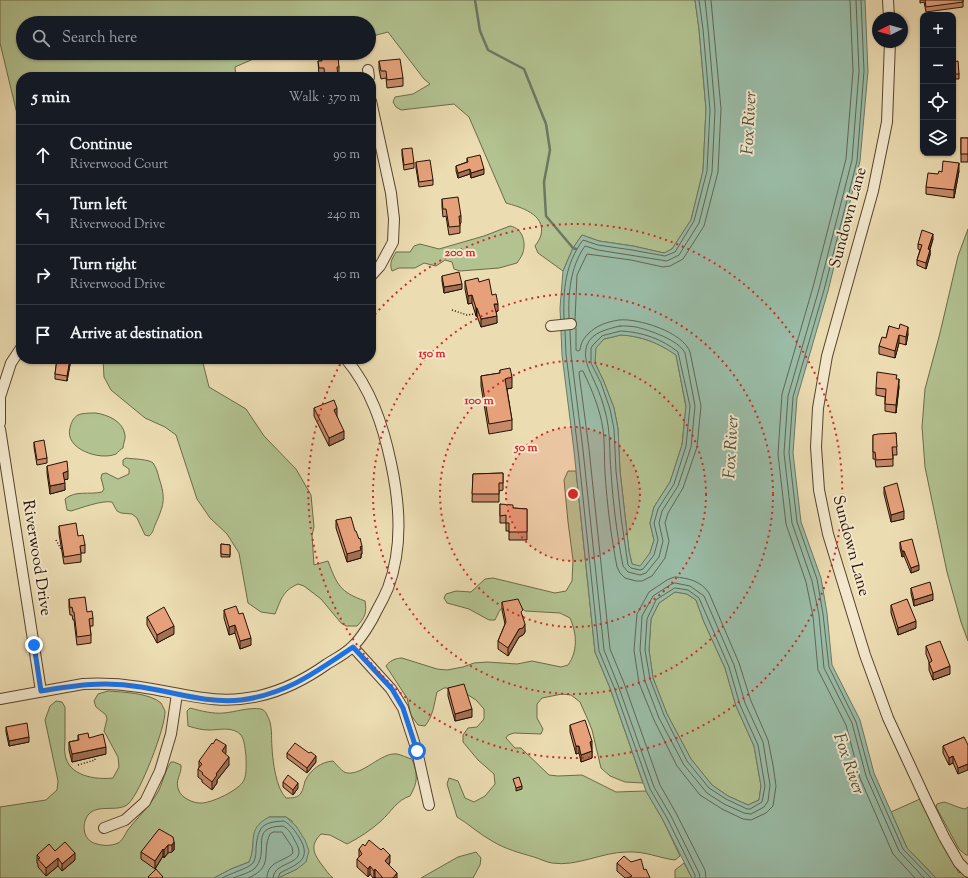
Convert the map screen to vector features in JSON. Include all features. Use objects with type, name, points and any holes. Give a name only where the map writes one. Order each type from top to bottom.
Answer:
[{"type":"street","points":[[888,0],[889,12]]},
{"type":"street","name":"Sundown Lane","points":[[890,48],[887,122],[873,190],[827,356],[818,408],[816,447],[819,490],[828,534],[865,655],[888,718],[944,837],[959,863],[968,872]]},
{"type":"street","points":[[376,124],[391,193],[394,219],[393,242],[376,270]]},
{"type":"street","points":[[551,326],[571,324]]},
{"type":"street","points":[[0,423],[0,397],[11,363],[16,356]]},
{"type":"street","points":[[0,699],[83,684],[97,684],[140,687],[211,700],[241,700],[260,696],[293,685],[314,674],[353,647],[372,620],[388,588],[398,548],[399,526],[394,479],[385,432],[376,409],[356,371],[350,364]]},
{"type":"street","name":"Riverwood Drive","points":[[0,429],[41,691]]},
{"type":"street","points":[[353,647],[392,689],[403,708],[417,751],[429,805]]},
{"type":"street","points":[[104,828],[125,820],[146,802],[160,772],[171,734],[178,694]]},
{"type":"path","points":[[452,310],[467,315],[475,314]]},
{"type":"path","points":[[56,540],[60,549],[64,548]]},
{"type":"path","points":[[78,765],[91,762],[95,760],[96,757]]},
{"type":"shaded area","points":[[0,0],[695,0],[706,109],[703,171],[691,220],[672,249],[664,253],[633,246],[599,241],[582,235],[573,248],[563,271],[538,253],[535,246],[541,236],[542,228],[536,217],[525,209],[506,203],[469,117],[454,104],[401,110],[396,107],[393,102],[395,97],[413,94],[430,84],[424,79],[388,32],[376,35],[376,16],[16,16],[16,60],[251,60],[235,67],[236,72],[16,72],[16,110],[0,43]]},
{"type":"shaded area","points":[[510,226],[514,227],[521,233],[524,242],[522,255],[517,263],[499,268],[460,271],[454,269],[452,262],[445,260],[436,266],[424,263],[415,268],[399,268],[392,271],[391,263],[396,252],[410,252],[414,246],[420,244],[439,249],[484,236]]},
{"type":"shaded area","points":[[968,229],[968,641],[947,572],[925,467],[922,427],[925,389],[958,256]]},
{"type":"shaded area","points":[[621,335],[650,341],[676,355],[686,407],[682,445],[670,482],[654,507],[650,523],[654,540],[650,553],[640,567],[632,564],[629,551],[620,471],[618,429],[614,408],[595,363],[595,348],[604,339]]},
{"type":"shaded area","points":[[103,364],[203,364],[209,387],[246,409],[264,436],[296,469],[311,495],[314,527],[312,535],[314,565],[328,561],[340,587],[357,598],[365,601],[365,615],[357,626],[346,626],[341,623],[321,599],[304,586],[298,584],[285,593],[275,614],[261,612],[248,603],[239,553],[227,534],[210,518],[197,499],[176,435],[165,427],[145,418],[111,390],[104,377]]},
{"type":"shaded area","points":[[96,413],[105,415],[118,422],[124,430],[125,436],[123,448],[116,454],[101,456],[85,452],[72,442],[70,426],[76,416],[80,414]]},
{"type":"shaded area","points":[[126,458],[144,460],[153,463],[158,474],[163,491],[163,502],[153,531],[149,536],[145,535],[137,518],[132,514],[117,511],[112,502],[97,503],[71,511],[67,510],[65,499],[69,496],[102,492],[104,489],[101,478],[102,474],[106,473],[118,479],[129,474],[129,469],[123,465],[123,460]]},
{"type":"shaded area","points":[[568,471],[576,471],[595,652],[610,688],[643,783],[625,782],[610,776],[601,768],[592,730],[588,720],[580,702],[571,695],[562,694],[542,698],[537,704],[537,718],[543,729],[541,734],[514,733],[508,735],[506,738],[515,748],[521,748],[549,775],[582,775],[616,792],[646,791],[663,820],[680,856],[675,860],[627,852],[608,854],[571,863],[552,863],[507,849],[483,835],[457,817],[447,784],[449,778],[458,781],[465,798],[474,802],[485,796],[495,784],[494,774],[478,760],[463,742],[463,735],[468,728],[477,727],[484,719],[484,709],[476,700],[457,688],[444,688],[437,692],[433,710],[428,722],[425,726],[418,725],[411,715],[407,698],[386,666],[393,660],[402,658],[437,669],[447,670],[474,663],[487,662],[517,664],[532,661],[561,667],[568,665],[574,654],[575,648],[574,630],[570,618],[560,613],[525,611],[519,605],[513,605],[503,607],[499,611],[495,620],[489,620],[469,609],[447,603],[444,598],[446,594],[456,591],[471,592],[485,579],[493,578],[555,593],[566,591],[572,581],[573,560],[564,480]]},
{"type":"shaded area","points":[[675,592],[687,594],[696,600],[704,622],[725,668],[736,706],[754,746],[761,786],[759,800],[748,805],[728,796],[712,785],[691,759],[667,714],[653,678],[649,650],[651,619],[659,603]]},
{"type":"shaded area","points":[[108,691],[150,697],[161,703],[165,711],[157,744],[145,774],[133,798],[124,807],[97,809],[88,815],[84,823],[86,836],[89,840],[97,844],[110,845],[121,841],[127,831],[156,796],[171,762],[181,765],[177,784],[180,794],[188,800],[194,802],[205,803],[217,799],[237,788],[244,780],[246,772],[246,756],[245,746],[241,735],[230,729],[206,730],[188,726],[187,711],[190,708],[216,713],[252,709],[261,709],[265,711],[271,727],[272,754],[277,782],[286,798],[300,795],[305,781],[310,773],[324,763],[333,761],[341,770],[347,773],[353,773],[360,771],[391,754],[397,754],[412,759],[416,774],[415,787],[410,796],[401,800],[385,818],[365,834],[347,844],[330,835],[321,834],[317,838],[314,846],[315,854],[333,878],[278,878],[297,869],[292,821],[286,817],[269,817],[253,842],[252,855],[249,862],[214,878],[0,878],[0,807],[46,800],[57,790],[58,781],[45,720],[50,706],[56,701],[62,702],[65,707],[65,752],[67,761],[71,767],[83,775],[98,778],[113,778],[119,767],[118,757],[104,731],[107,719],[106,715],[96,707],[94,701],[98,694]]},
{"type":"shaded area","points":[[920,799],[933,827],[959,873],[968,867],[968,878],[936,878],[907,848],[891,812]]},
{"type":"shaded area","points":[[944,802],[965,809],[968,807],[968,855],[959,849],[936,807],[937,804]]},
{"type":"shaded area","points":[[476,852],[481,858],[480,865],[473,878],[421,878],[458,857]]},
{"type":"shaded area","points":[[684,863],[692,878],[675,878],[675,870]]},
{"type":"water","name":"Fox River","points":[[695,0],[865,0],[868,71],[860,161],[828,291],[797,398],[793,453],[801,522],[821,578],[827,613],[832,665],[860,720],[874,773],[907,848],[936,878],[692,878],[663,820],[646,791],[610,688],[595,652],[574,451],[562,355],[560,308],[563,271],[573,248],[582,235],[599,241],[633,246],[664,253],[672,249],[691,220],[703,171],[706,109]],"holes":[[[621,335],[650,341],[676,355],[686,406],[682,445],[670,482],[654,507],[650,523],[654,540],[650,553],[640,566],[632,564],[629,551],[620,471],[618,429],[614,408],[595,363],[596,348],[604,339]],[[675,592],[687,594],[696,600],[704,622],[725,668],[736,706],[754,746],[761,786],[759,800],[748,805],[728,796],[712,785],[691,759],[667,714],[653,678],[649,650],[651,619],[659,603]]]},
{"type":"water","points":[[269,817],[286,817],[296,826],[305,840],[309,851],[306,862],[297,869],[278,878],[214,878],[249,862],[253,848],[254,832],[262,822]]},
{"type":"building","points":[[925,0],[963,0],[963,2],[926,7]]},
{"type":"building","points":[[400,59],[403,78],[387,80],[386,71],[381,71],[379,61]]},
{"type":"building","points":[[338,60],[338,72],[324,72],[324,68],[319,68],[318,61]]},
{"type":"building","points":[[956,61],[958,61],[959,74],[956,74]]},
{"type":"building","points":[[961,138],[968,138],[968,154],[961,154]]},
{"type":"building","points":[[412,148],[414,163],[404,165],[402,149]]},
{"type":"building","points":[[480,155],[484,169],[471,173],[470,169],[458,173],[456,166],[468,162],[467,158]]},
{"type":"building","points":[[430,160],[433,180],[419,182],[416,162]]},
{"type":"building","points":[[943,161],[959,163],[954,190],[926,187],[928,173],[938,174],[939,171],[942,172]]},
{"type":"building","points":[[458,197],[461,216],[459,216],[460,226],[449,227],[446,209],[443,209],[442,199]]},
{"type":"building","points":[[922,230],[933,234],[928,249],[930,250],[926,263],[917,260],[922,245],[918,244]]},
{"type":"building","points":[[459,272],[462,284],[444,287],[442,276]]},
{"type":"building","points":[[478,278],[479,282],[489,279],[492,295],[496,294],[498,304],[494,304],[497,316],[481,319],[472,295],[468,296],[465,281]]},
{"type":"building","points":[[900,324],[908,327],[906,337],[899,335],[895,351],[879,346],[882,337],[886,338],[889,326],[899,329]]},
{"type":"building","points":[[56,364],[69,364],[67,376],[55,374]]},
{"type":"building","points":[[510,368],[512,377],[505,379],[512,420],[489,424],[481,376],[500,373],[500,370]]},
{"type":"building","points":[[877,372],[897,375],[896,379],[899,379],[896,405],[885,404],[886,389],[876,388]]},
{"type":"building","points":[[334,400],[337,408],[334,410],[344,431],[329,438],[314,408]]},
{"type":"building","points":[[896,433],[897,447],[892,447],[893,459],[876,460],[875,452],[873,452],[873,435]]},
{"type":"building","points":[[44,440],[47,458],[37,460],[34,442]]},
{"type":"building","points":[[67,461],[68,471],[63,473],[65,483],[50,486],[47,466]]},
{"type":"building","points":[[503,473],[503,483],[499,483],[499,494],[472,494],[473,474]]},
{"type":"building","points":[[897,483],[904,511],[891,515],[884,487]]},
{"type":"building","points":[[500,504],[513,505],[513,508],[527,509],[527,532],[509,532],[509,523],[506,523],[506,515],[500,516]]},
{"type":"building","points":[[351,517],[355,531],[359,539],[360,538],[362,546],[360,547],[361,550],[347,554],[336,520]]},
{"type":"building","points":[[76,523],[78,536],[83,535],[85,545],[80,546],[81,554],[64,557],[59,526]]},
{"type":"building","points":[[912,539],[919,565],[911,568],[904,551],[902,551],[900,542]]},
{"type":"building","points":[[221,544],[230,545],[230,555],[221,554]]},
{"type":"building","points":[[930,582],[933,594],[914,600],[911,588]]},
{"type":"building","points":[[85,597],[87,612],[92,611],[93,618],[89,619],[91,635],[77,637],[74,612],[72,607],[70,608],[69,599]]},
{"type":"building","points":[[518,599],[523,610],[521,612],[525,624],[523,628],[519,629],[508,648],[498,641],[506,622],[502,602]]},
{"type":"building","points":[[907,599],[916,621],[898,628],[891,605]]},
{"type":"building","points":[[236,606],[239,614],[243,613],[251,638],[240,641],[235,625],[229,627],[224,610]]},
{"type":"building","points":[[164,607],[174,626],[157,635],[147,617]]},
{"type":"building","points":[[940,641],[950,666],[933,673],[929,663],[932,661],[926,646]]},
{"type":"building","points":[[464,684],[472,709],[455,714],[448,688]]},
{"type":"building","points":[[585,720],[592,741],[590,742],[592,751],[581,755],[579,746],[576,746],[570,725]]},
{"type":"building","points":[[27,723],[29,737],[9,741],[6,727]]},
{"type":"building","points":[[88,733],[89,738],[103,734],[106,747],[72,754],[69,742],[79,740],[78,735]]},
{"type":"building","points":[[964,737],[968,745],[968,764],[958,768],[953,756],[949,758],[943,746]]},
{"type":"building","points":[[216,739],[226,745],[222,751],[229,757],[212,782],[198,769],[202,764],[199,761]]},
{"type":"building","points":[[295,743],[316,756],[307,768],[287,753]]},
{"type":"building","points":[[288,775],[298,783],[293,790],[283,782]]},
{"type":"building","points":[[519,777],[522,786],[516,788],[513,779]]},
{"type":"building","points":[[159,829],[173,837],[174,842],[172,845],[168,845],[164,850],[163,849],[155,861],[141,852]]},
{"type":"building","points":[[369,840],[381,850],[383,848],[390,855],[385,861],[397,873],[393,878],[383,878],[375,869],[374,871],[370,866],[368,869],[357,859],[362,854],[359,849],[363,844],[365,846]]},
{"type":"building","points":[[65,842],[75,853],[62,864],[58,858],[46,868],[38,859],[40,858],[37,855],[49,844],[55,851]]},
{"type":"building","points":[[624,856],[631,862],[641,859],[644,870],[646,869],[650,878],[627,878],[632,876],[617,863]]},
{"type":"building","points":[[156,869],[163,877],[149,878],[148,877]]},
{"type":"waterway","points":[[475,0],[480,31],[488,50],[524,69],[546,124],[550,150],[544,182],[546,216],[573,248],[576,249]]},
{"type":"route","points":[[34,645],[41,691],[83,684],[117,684],[211,700],[241,700],[283,689],[314,674],[353,647],[392,689],[409,722],[417,751]]}]
